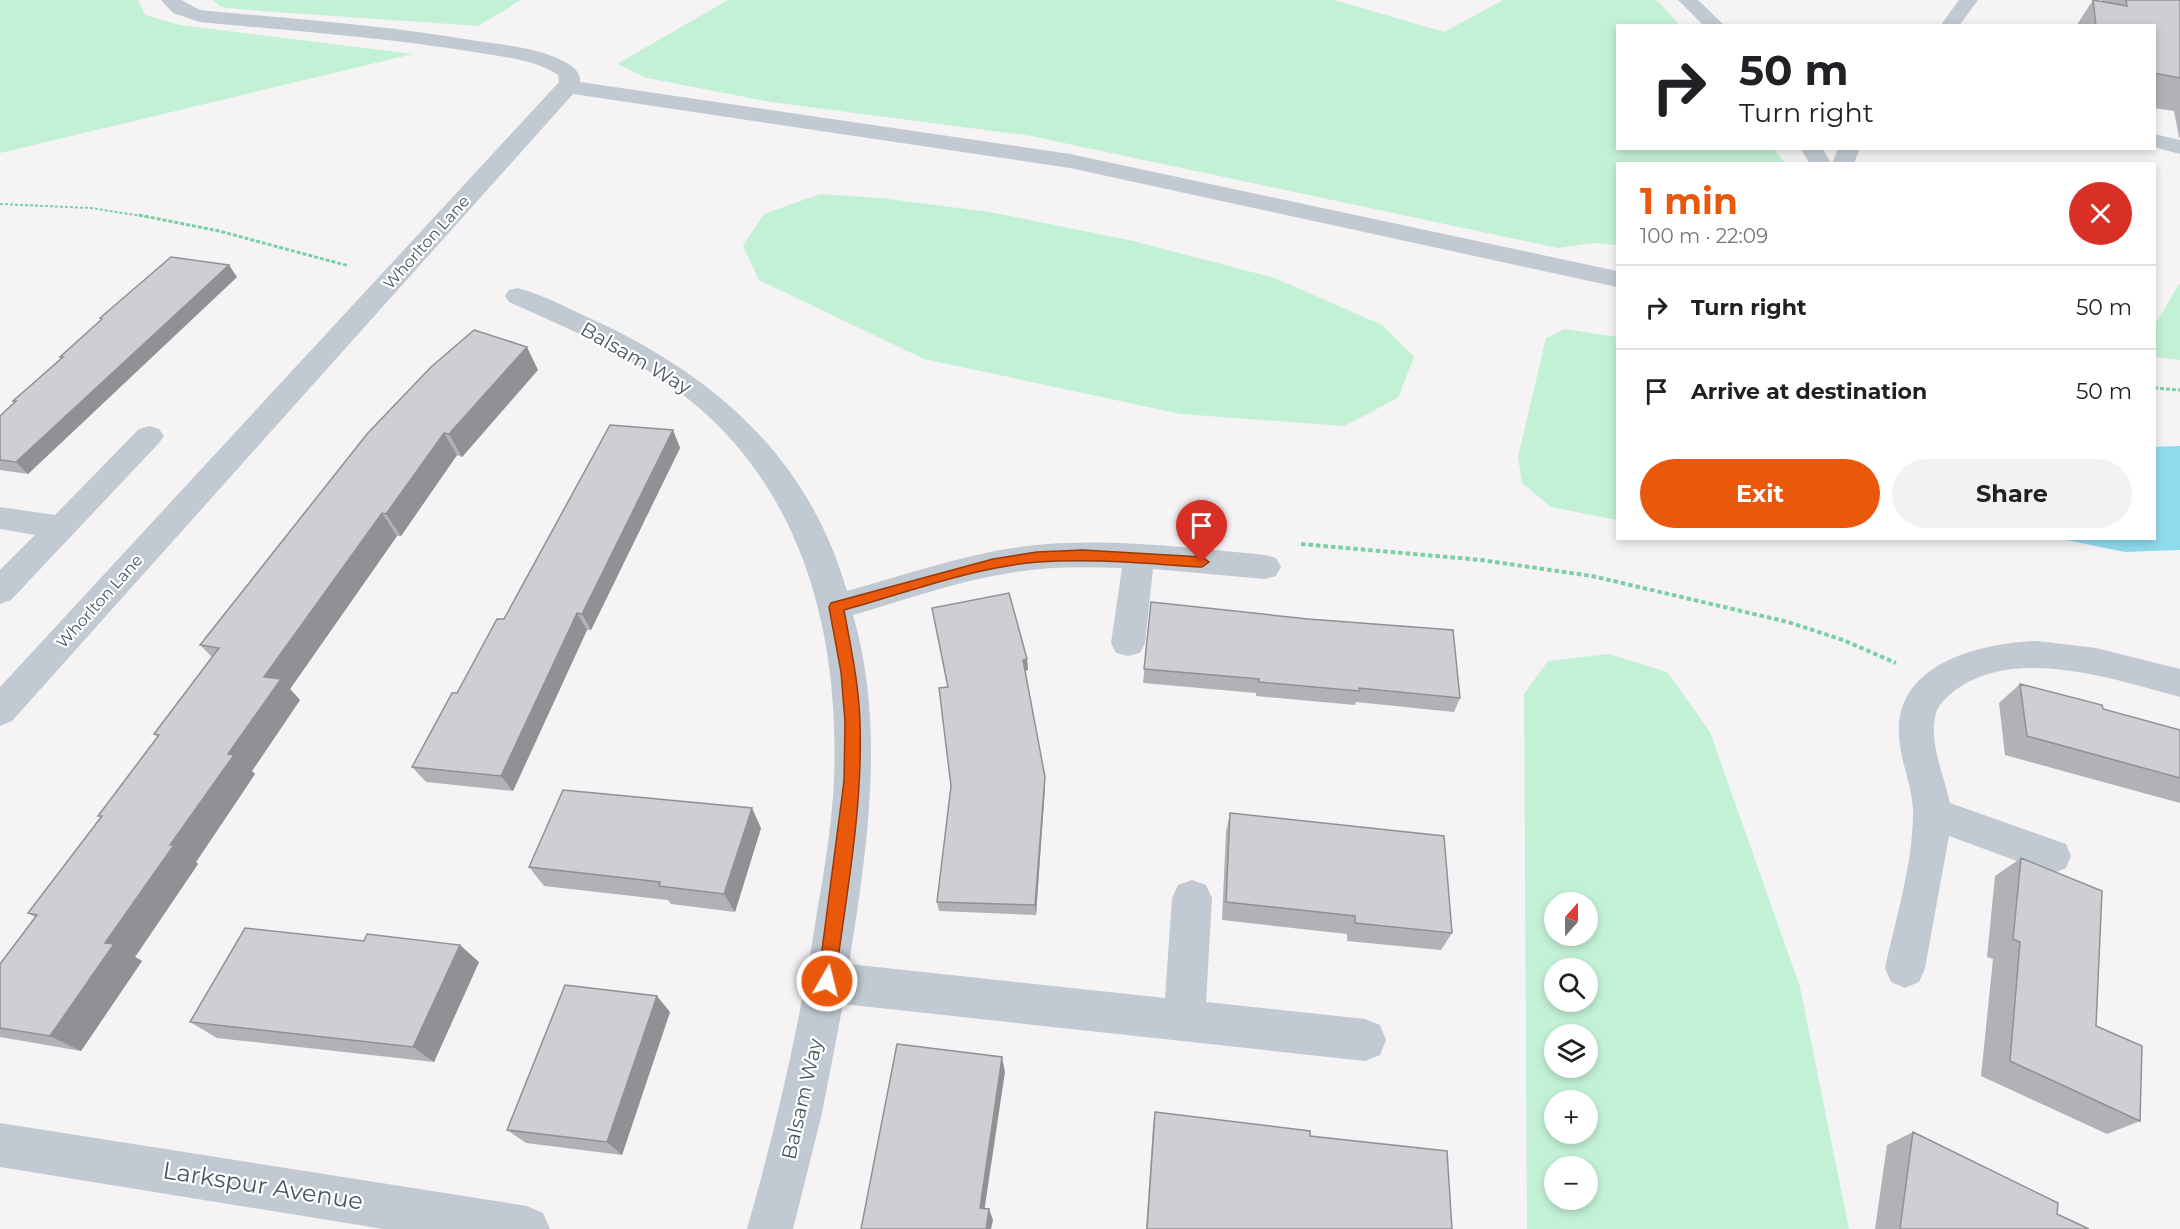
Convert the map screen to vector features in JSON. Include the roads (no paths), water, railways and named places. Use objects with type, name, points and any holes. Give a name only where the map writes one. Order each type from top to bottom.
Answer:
[{"type":"street","points":[[171,0],[184,12],[200,16],[358,32],[507,52],[560,67],[569,75],[571,80],[568,87],[1070,160],[1616,279]]},
{"type":"street","name":"Whorlton Lane","points":[[0,711],[568,87]]},
{"type":"street","name":"Balsam Way","points":[[518,296],[622,345],[676,377],[718,409],[757,449],[783,487],[827,573],[848,672],[852,712],[852,781],[827,981],[808,1082],[770,1229]]},
{"type":"street","points":[[0,591],[149,436]]},
{"type":"street","points":[[0,518],[61,527]]},
{"type":"street","points":[[836,607],[993,564],[1048,557],[1139,557],[1265,567]]},
{"type":"street","points":[[1128,643],[1139,557]]},
{"type":"street","points":[[1905,968],[1927,857],[1932,813],[1917,741],[1917,720],[1925,700],[1937,682],[1968,665],[1995,656],[2024,655],[2071,658],[2180,683]]},
{"type":"street","points":[[1932,813],[2052,856]]},
{"type":"street","points":[[1184,1021],[1192,898]]},
{"type":"street","points":[[827,981],[1365,1040]]},
{"type":"street","name":"Larkspur Avenue","points":[[0,1145],[527,1229]]},
{"type":"lane","points":[[1687,0],[1714,24]]},
{"type":"lane","points":[[1951,24],[1970,0]]},
{"type":"lane","points":[[2156,141],[2180,147]]},
{"type":"water","points":[[2180,446],[2180,550],[2125,552],[2066,540],[2156,540],[2156,447]]}]
